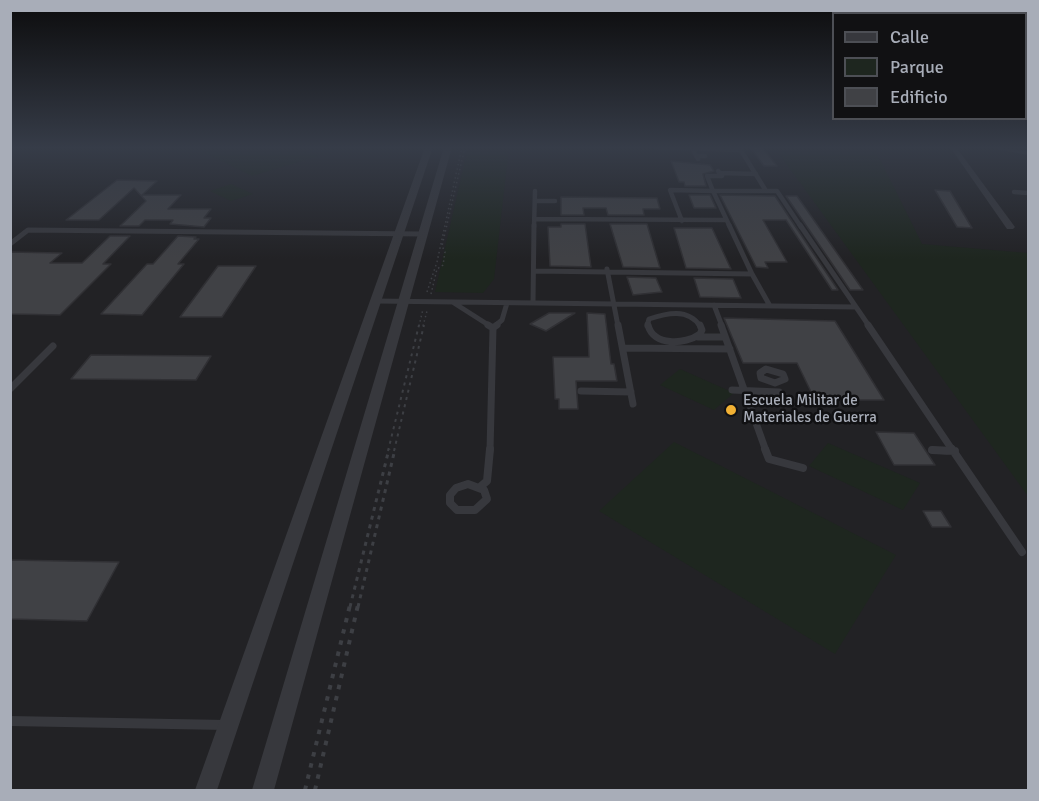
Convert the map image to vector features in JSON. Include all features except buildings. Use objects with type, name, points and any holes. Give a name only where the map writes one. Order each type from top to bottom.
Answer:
[{"type":"street","points":[[206,790],[416,184]]},
{"type":"street","points":[[263,790],[437,184]]},
{"type":"street","points":[[980,184],[1010,227]]},
{"type":"lane","points":[[710,184],[725,220],[770,306]]},
{"type":"lane","points":[[762,184],[766,191]]},
{"type":"lane","points":[[682,220],[670,190],[777,191],[1022,552]]},
{"type":"lane","points":[[533,303],[535,191]]},
{"type":"lane","points":[[1014,192],[1029,193]]},
{"type":"lane","points":[[535,201],[555,201]]},
{"type":"lane","points":[[622,210],[624,219]]},
{"type":"lane","points":[[535,219],[725,220]]},
{"type":"lane","points":[[10,244],[28,230],[423,234]]},
{"type":"lane","points":[[535,271],[752,274]]},
{"type":"lane","points":[[608,271],[633,404]]},
{"type":"lane","points":[[376,301],[855,307]]},
{"type":"lane","points":[[452,302],[493,328]]},
{"type":"lane","points":[[480,487],[487,481],[489,472],[493,328],[502,320],[507,303]]},
{"type":"lane","points":[[650,304],[653,316]]},
{"type":"lane","points":[[714,305],[769,459],[802,468]]},
{"type":"lane","points":[[698,337],[702,330],[701,326],[692,317],[668,312],[653,316],[647,323],[647,327],[656,336],[681,342],[698,337],[725,337]]},
{"type":"lane","points":[[10,389],[53,346]]},
{"type":"lane","points":[[623,348],[730,349]]},
{"type":"lane","points":[[775,383],[782,400]]},
{"type":"lane","points":[[732,390],[779,392]]},
{"type":"lane","points":[[581,391],[631,392]]},
{"type":"lane","points":[[932,450],[955,451]]},
{"type":"lane","points":[[468,484],[480,487],[487,495],[480,508],[463,511],[450,503],[450,495],[456,488],[468,484]]},
{"type":"lane","points":[[10,721],[229,726]]},
{"type":"path","points":[[315,790],[427,302],[430,275],[437,262],[455,184]]},
{"type":"path","points":[[305,790],[427,302],[437,269],[443,265],[445,252],[442,246],[456,184]]},
{"type":"shaded area","points":[[11,184],[1028,184],[1028,790],[11,790]]},
{"type":"green space","points":[[232,184],[253,194],[231,201],[210,191]]},
{"type":"green space","points":[[459,184],[505,184],[494,279],[483,293],[435,292]]},
{"type":"green space","points":[[801,184],[892,184],[922,244],[1028,253],[1028,496]]},
{"type":"green space","points":[[680,369],[734,393],[714,410],[660,385]]},
{"type":"green space","points":[[674,442],[896,555],[835,654],[599,511]]},
{"type":"green space","points":[[828,443],[920,483],[903,510],[809,466]]},
{"type":"place","name":"Escuela Militar de Materiales de Guerra","points":[[731,410]]}]
